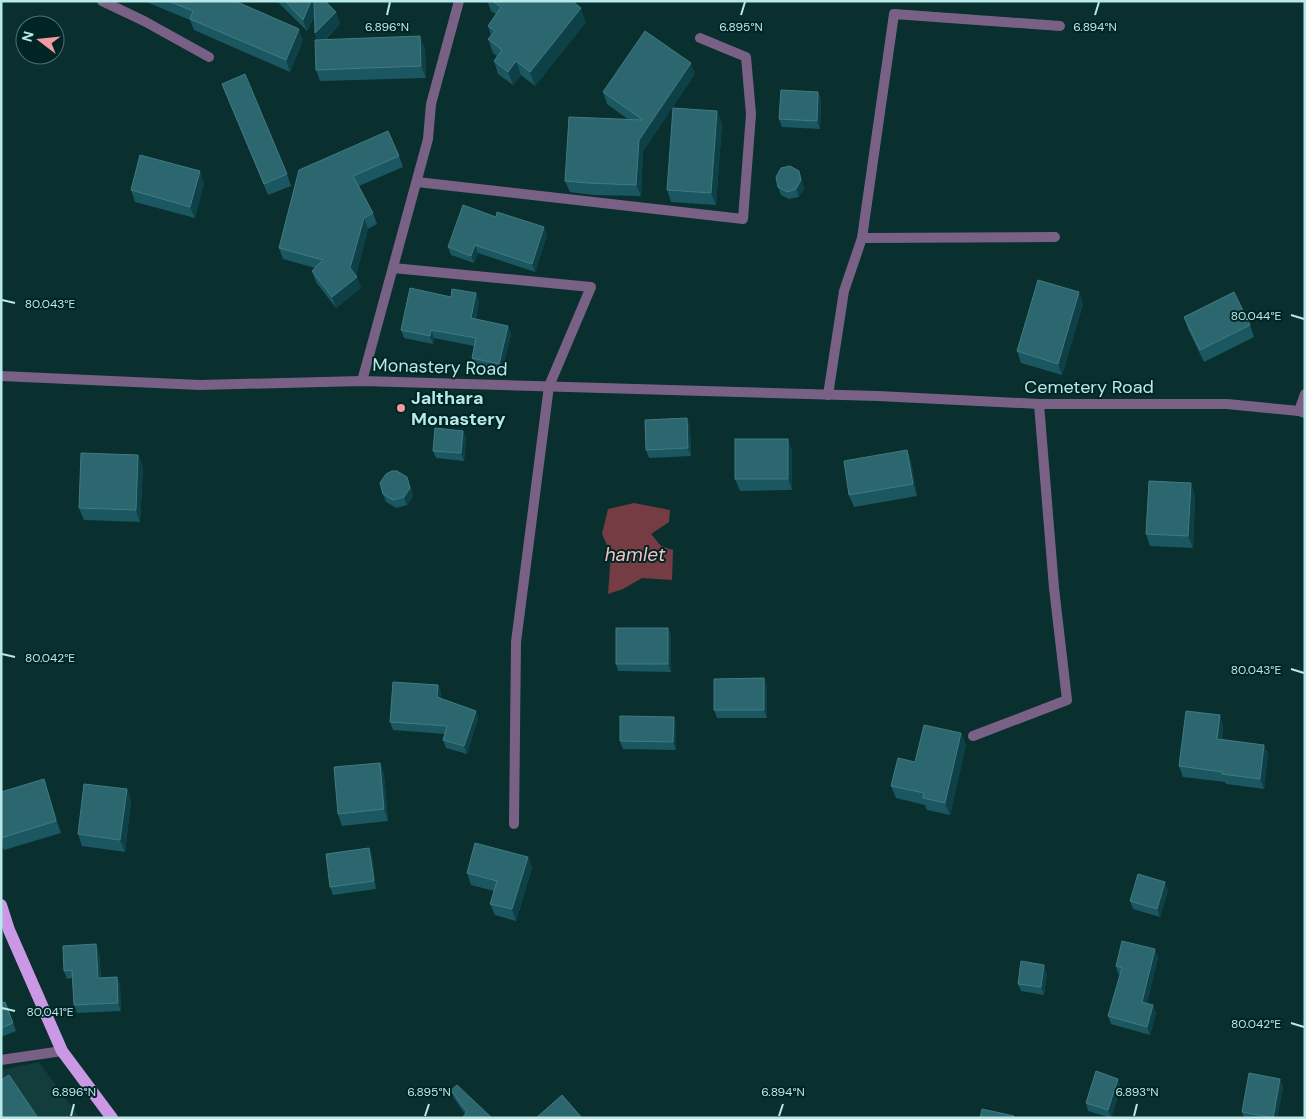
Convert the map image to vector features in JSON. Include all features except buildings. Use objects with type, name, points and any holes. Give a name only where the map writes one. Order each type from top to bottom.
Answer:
[{"type":"main road","points":[[1,905],[62,1051],[112,1118]]},
{"type":"street","points":[[102,1],[144,20],[209,57]]},
{"type":"street","points":[[362,381],[428,140],[431,104],[459,1]]},
{"type":"street","points":[[828,395],[844,291],[862,238],[894,14],[1060,26]]},
{"type":"street","points":[[417,182],[743,219],[751,114],[746,57],[700,38]]},
{"type":"street","points":[[862,238],[1055,237]]},
{"type":"street","points":[[393,268],[591,288],[549,386],[516,642],[514,824]]},
{"type":"street","name":"Monastery Road","points":[[1,376],[200,385],[362,381],[878,396]]},
{"type":"street","name":"Cemetery Road","points":[[878,396],[1039,404],[1227,404],[1302,412],[1305,394]]},
{"type":"street","points":[[973,736],[1067,700],[1054,588],[1039,404]]},
{"type":"street","points":[[1,1060],[62,1051]]},
{"type":"shaded area","points":[[39,1062],[80,1118],[1,1118],[1,1070]]},
{"type":"water","name":"hamlet","points":[[634,503],[670,510],[669,522],[651,534],[661,546],[673,550],[672,580],[642,578],[623,589],[608,594],[611,554],[602,534],[608,509]]},
{"type":"place","name":"Jalthara Monastery","points":[[401,408]]}]
